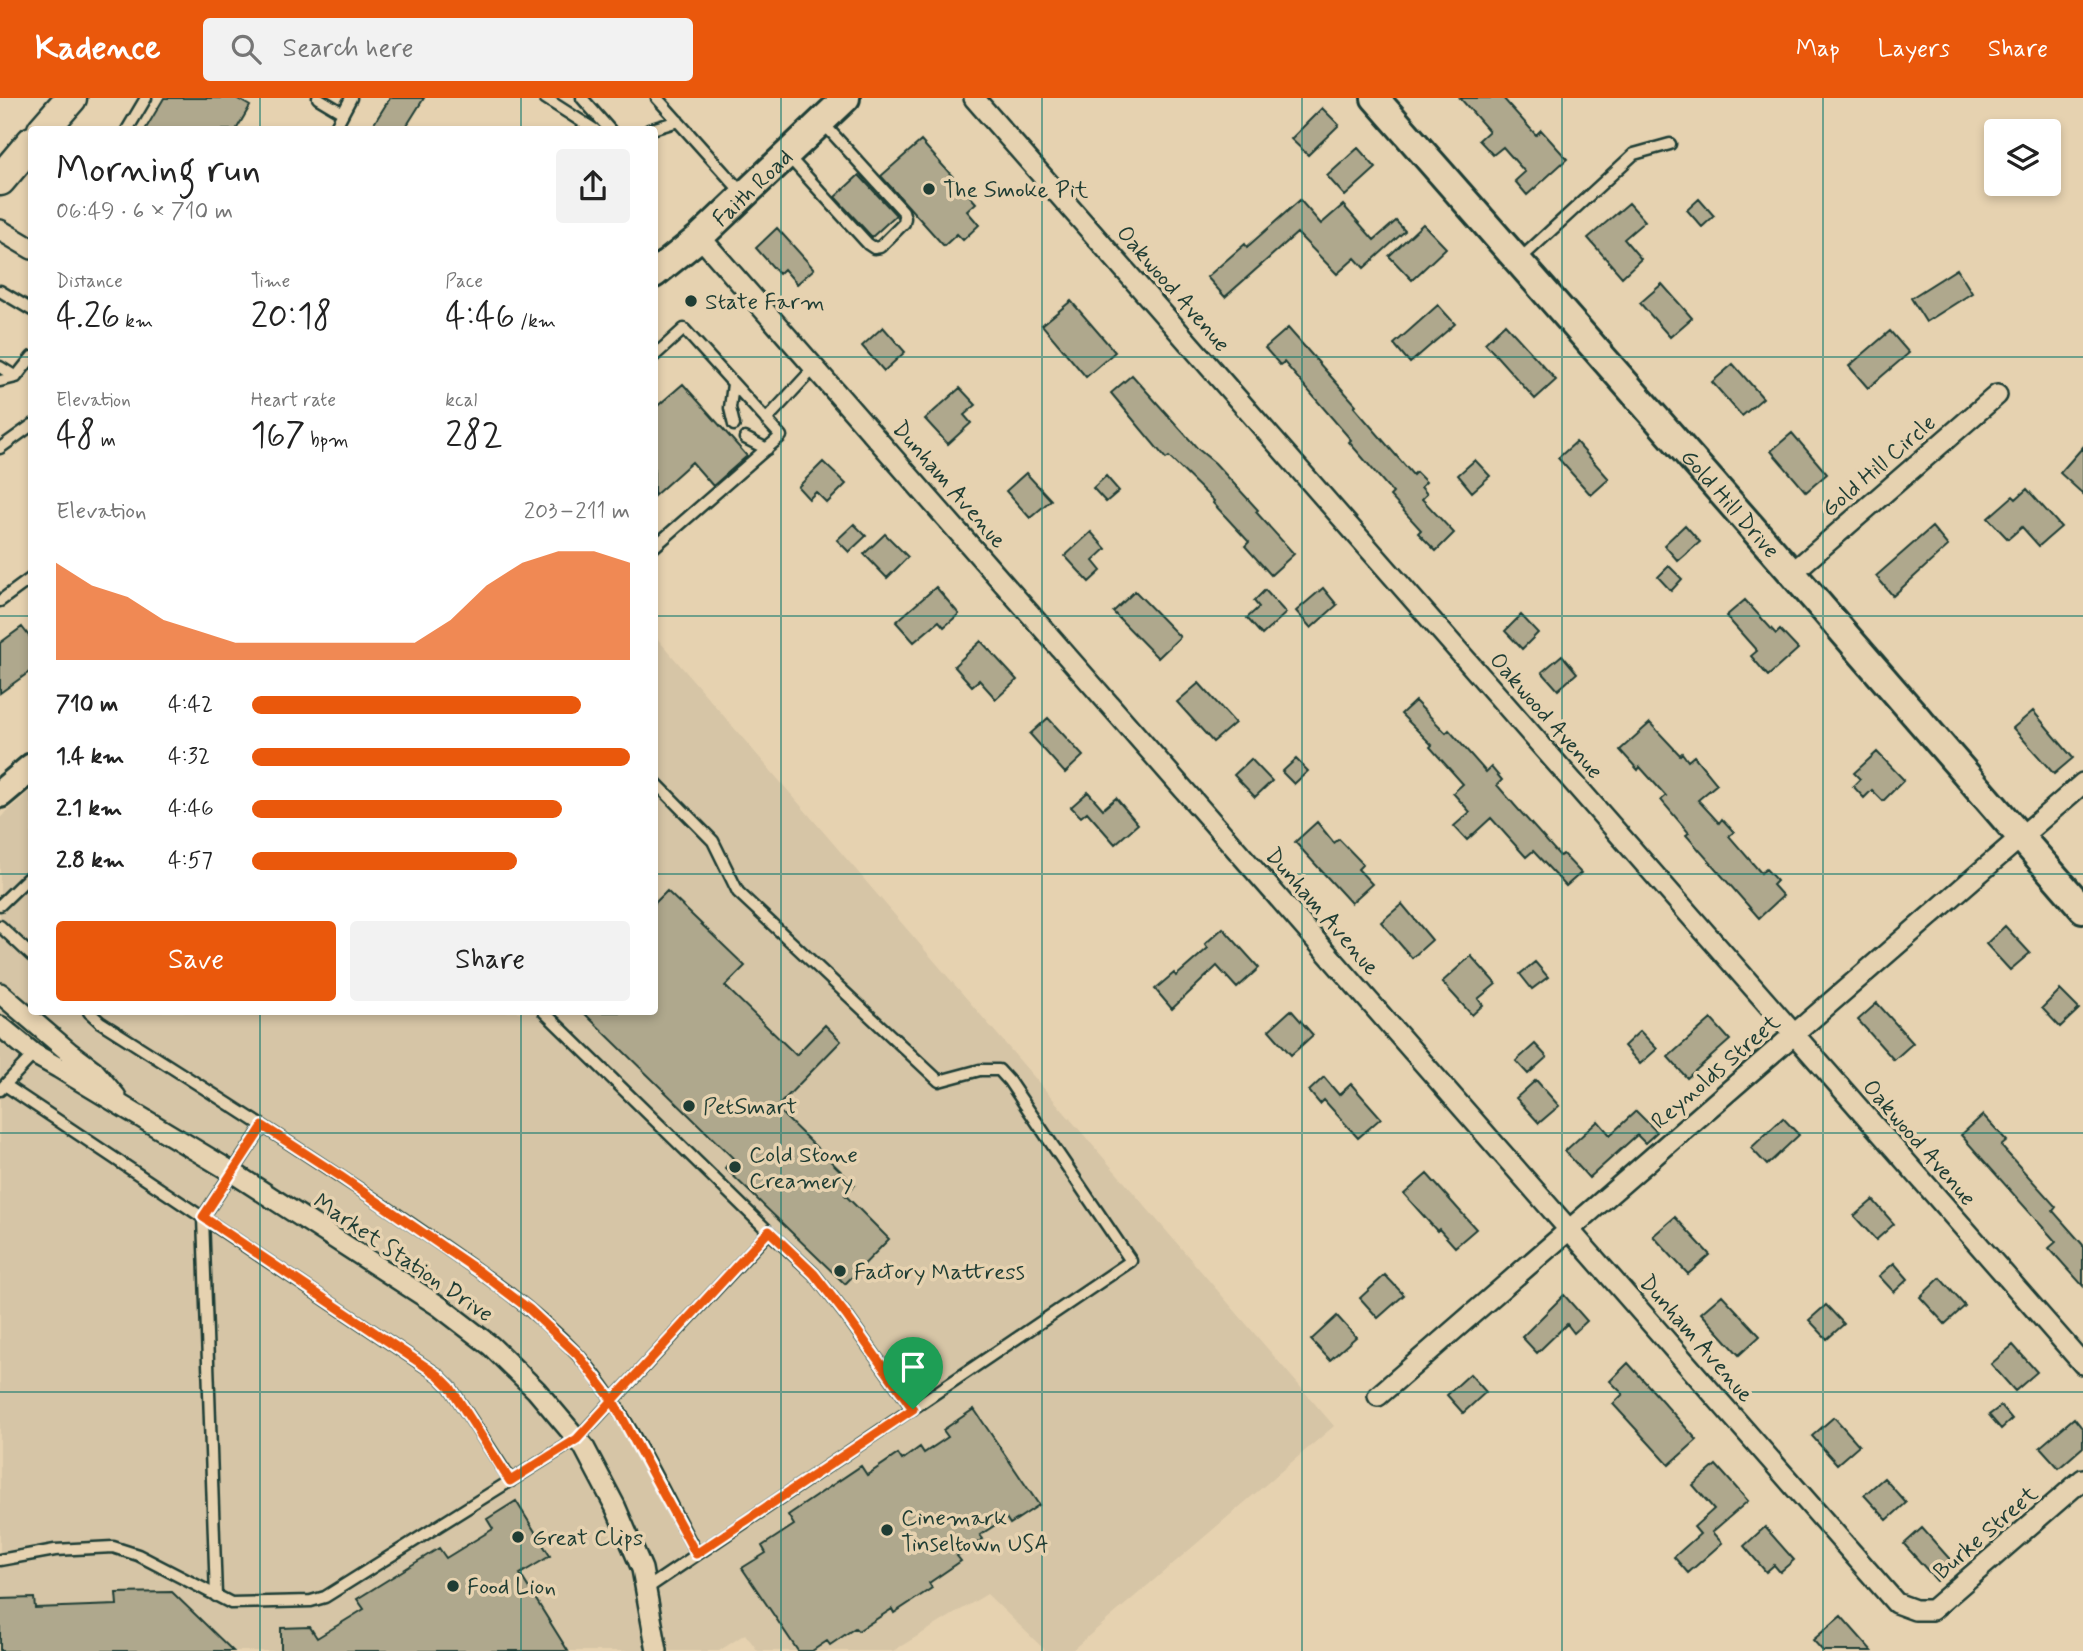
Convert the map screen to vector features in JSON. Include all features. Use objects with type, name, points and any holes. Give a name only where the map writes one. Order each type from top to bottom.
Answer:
[{"type":"main road","points":[[46,126],[63,101]]},
{"type":"main road","points":[[0,180],[28,147]]},
{"type":"street","name":"Faith Road","points":[[658,269],[700,237],[846,98]]},
{"type":"street","name":"Oakwood Avenue","points":[[974,98],[2083,1364]]},
{"type":"street","name":"Gold Hill Drive","points":[[1375,98],[1793,573],[2083,909]]},
{"type":"street","points":[[0,230],[28,247]]},
{"type":"street","name":"Dunham Avenue","points":[[700,237],[1896,1603],[1915,1610]]},
{"type":"street","name":"Gold Hill Circle","points":[[1793,573],[1997,395]]},
{"type":"street","points":[[0,794],[28,770]]},
{"type":"street","name":"Reynolds Street","points":[[1378,1396],[2083,783]]},
{"type":"street","name":"Market Station Drive","points":[[0,993],[93,1070],[128,1111]]},
{"type":"street","name":"Market Station Drive","points":[[0,1026],[34,1055],[232,1172],[439,1306],[500,1355],[536,1390],[577,1439],[615,1506],[642,1569],[656,1650]]},
{"type":"street","name":"Burke Street","points":[[1915,1610],[1931,1611],[2083,1479]]},
{"type":"lane","points":[[129,126],[146,98]]},
{"type":"lane","points":[[318,98],[343,113]]},
{"type":"lane","points":[[336,126],[351,98]]},
{"type":"lane","points":[[545,98],[590,126]]},
{"type":"lane","points":[[582,98],[606,126]]},
{"type":"lane","points":[[657,98],[744,195]]},
{"type":"lane","points":[[658,127],[678,121]]},
{"type":"lane","points":[[786,155],[868,244],[874,248],[880,247],[904,223],[903,211],[822,122]]},
{"type":"lane","points":[[1518,260],[1634,154],[1670,144]]},
{"type":"lane","points":[[0,291],[28,308]]},
{"type":"lane","points":[[658,352],[684,329],[781,436],[658,544]]},
{"type":"lane","points":[[0,381],[16,377],[28,362]]},
{"type":"lane","points":[[0,367],[16,377]]},
{"type":"lane","points":[[766,420],[815,367]]},
{"type":"lane","points":[[733,384],[730,408],[734,425]]},
{"type":"lane","points":[[0,448],[28,428]]},
{"type":"lane","points":[[745,438],[767,449]]},
{"type":"lane","points":[[0,601],[28,580]]},
{"type":"lane","points":[[646,1589],[1131,1261],[999,1070],[981,1070],[939,1081],[738,892],[713,841],[658,785]]},
{"type":"lane","points":[[0,905],[28,878]]},
{"type":"lane","points":[[0,926],[28,952]]},
{"type":"lane","points":[[93,1015],[390,1210],[529,1309],[578,1355],[613,1401],[696,1554]]},
{"type":"lane","points":[[547,1015],[814,1274],[913,1409]]},
{"type":"lane","points":[[34,1055],[2,1088],[203,1217],[438,1375],[450,1387],[510,1481]]},
{"type":"lane","points":[[216,1596],[203,1217],[263,1126]]},
{"type":"lane","points":[[0,1560],[55,1550],[113,1547],[138,1555],[231,1604],[311,1601],[326,1597],[577,1439],[769,1231]]},
{"type":"shaded area","points":[[658,639],[1334,1426],[1071,1651],[1046,1651],[987,1594],[893,1651],[758,1651],[745,1634],[719,1651],[0,1651],[0,818],[28,793],[28,1015],[658,1015]]},
{"type":"building","points":[[164,98],[236,98],[250,106],[238,126],[147,126]]},
{"type":"building","points":[[390,98],[424,98],[406,126],[372,126]]},
{"type":"building","points":[[1460,98],[1503,98],[1536,135],[1541,130],[1567,159],[1527,195],[1515,181],[1525,172],[1503,147],[1493,155],[1479,140],[1489,131]]},
{"type":"building","points":[[1322,108],[1339,125],[1308,155],[1291,139]]},
{"type":"building","name":"The Smoke Pit","points":[[921,141],[976,203],[967,211],[979,225],[963,240],[957,234],[944,246],[881,176]]},
{"type":"building","points":[[1358,148],[1376,168],[1345,196],[1327,176]]},
{"type":"building","points":[[859,175],[896,215],[872,237],[835,197]]},
{"type":"building","points":[[1699,199],[1714,216],[1702,227],[1687,210]]},
{"type":"building","points":[[1300,200],[1321,224],[1343,205],[1374,240],[1396,221],[1405,231],[1364,268],[1355,258],[1337,274],[1297,233],[1225,297],[1207,277],[1245,244],[1247,247]]},
{"type":"building","points":[[1629,203],[1645,221],[1624,239],[1641,259],[1622,277],[1588,238]]},
{"type":"building","points":[[1423,224],[1446,248],[1412,280],[1389,256]]},
{"type":"building","points":[[777,228],[814,269],[797,284],[784,269],[779,274],[756,248]]},
{"type":"building","points":[[1957,269],[1972,293],[1926,322],[1911,298]]},
{"type":"building","points":[[1662,284],[1692,318],[1670,337],[1640,303]]},
{"type":"building","points":[[1071,301],[1115,352],[1086,377],[1042,325]]},
{"type":"building","points":[[1438,305],[1455,324],[1410,363],[1394,344]]},
{"type":"building","points":[[1505,324],[1556,380],[1535,399],[1485,343]]},
{"type":"building","points":[[883,327],[905,352],[884,371],[862,346]]},
{"type":"building","points":[[1288,328],[1413,475],[1416,472],[1426,482],[1421,487],[1427,494],[1422,499],[1454,533],[1436,551],[1418,533],[1421,530],[1390,496],[1393,493],[1349,442],[1351,440],[1284,362],[1280,365],[1265,348]]},
{"type":"building","points":[[1890,331],[1909,353],[1868,388],[1849,366]]},
{"type":"building","points":[[1733,364],[1763,398],[1742,416],[1712,382]]},
{"type":"building","points":[[1132,375],[1198,449],[1215,463],[1258,510],[1256,512],[1294,554],[1271,575],[1245,546],[1249,542],[1214,501],[1169,457],[1166,459],[1111,393]]},
{"type":"building","points":[[683,384],[747,456],[713,486],[692,462],[658,492],[658,406]]},
{"type":"building","points":[[960,388],[976,405],[964,415],[971,423],[948,444],[925,419]]},
{"type":"building","points":[[1792,433],[1827,474],[1806,492],[1771,451]]},
{"type":"building","points":[[1576,442],[1609,479],[1591,495],[1558,458]]},
{"type":"building","points":[[2083,447],[2083,494],[2060,473]]},
{"type":"building","points":[[1475,460],[1490,476],[1472,492],[1458,475]]},
{"type":"building","points":[[823,462],[846,484],[827,503],[816,492],[809,499],[798,487]]},
{"type":"building","points":[[1026,473],[1051,500],[1030,518],[1006,491]]},
{"type":"building","points":[[1106,476],[1119,491],[1106,502],[1093,488]]},
{"type":"building","points":[[2027,489],[2061,527],[2039,546],[2022,527],[2008,539],[1988,518],[2013,496],[2016,499]]},
{"type":"building","points":[[854,524],[866,536],[849,552],[837,540]]},
{"type":"building","points":[[1685,525],[1700,542],[1678,561],[1664,545]]},
{"type":"building","points":[[1932,527],[1948,546],[1893,596],[1876,576]]},
{"type":"building","points":[[1091,532],[1106,549],[1093,561],[1101,571],[1089,582],[1065,556]]},
{"type":"building","points":[[885,534],[908,557],[887,578],[864,554]]},
{"type":"building","points":[[1669,566],[1682,579],[1671,591],[1658,577]]},
{"type":"building","points":[[936,587],[959,614],[944,627],[939,621],[914,642],[896,622]]},
{"type":"building","points":[[1323,588],[1337,605],[1311,628],[1296,611]]},
{"type":"building","points":[[1265,590],[1286,613],[1262,635],[1247,618],[1259,607],[1254,601]]},
{"type":"building","points":[[1135,591],[1180,637],[1158,658],[1113,612]]},
{"type":"building","points":[[1745,600],[1776,634],[1780,630],[1798,649],[1768,676],[1751,656],[1757,651],[1726,616]]},
{"type":"building","points":[[1521,615],[1538,633],[1522,649],[1505,631]]},
{"type":"building","points":[[22,627],[28,635],[28,673],[0,693],[0,643]]},
{"type":"building","points":[[981,641],[1017,680],[996,699],[979,680],[972,686],[954,666]]},
{"type":"building","points":[[1562,655],[1577,673],[1558,690],[1542,672]]},
{"type":"building","points":[[1199,683],[1235,723],[1213,742],[1177,702]]},
{"type":"building","points":[[1415,701],[1446,733],[1449,730],[1486,772],[1491,767],[1502,780],[1497,785],[1560,856],[1563,854],[1581,873],[1566,886],[1533,851],[1526,857],[1491,818],[1467,840],[1454,826],[1470,812],[1453,793],[1463,784],[1430,747],[1432,745],[1401,714]]},
{"type":"building","points":[[2033,711],[2073,758],[2054,774],[2013,728]]},
{"type":"building","points":[[1048,718],[1083,756],[1065,773],[1030,734]]},
{"type":"building","points":[[1650,723],[1688,761],[1694,756],[1717,784],[1698,800],[1719,823],[1722,819],[1734,832],[1729,836],[1761,873],[1766,869],[1777,881],[1773,885],[1783,896],[1759,918],[1686,835],[1689,833],[1661,800],[1666,796],[1640,767],[1638,770],[1620,750]]},
{"type":"building","points":[[1877,752],[1904,780],[1883,801],[1872,790],[1864,798],[1853,786],[1860,779],[1854,773]]},
{"type":"building","points":[[1251,759],[1272,781],[1255,797],[1234,775]]},
{"type":"building","points":[[1296,759],[1308,771],[1294,784],[1282,772]]},
{"type":"building","points":[[1088,792],[1103,809],[1116,798],[1138,824],[1115,844],[1087,812],[1081,817],[1071,807]]},
{"type":"building","points":[[1317,822],[1334,843],[1339,839],[1363,864],[1358,869],[1372,884],[1351,903],[1295,842]]},
{"type":"building","points":[[667,891],[745,966],[725,986],[796,1055],[825,1025],[841,1041],[776,1108],[855,1185],[845,1195],[889,1239],[845,1284],[725,1168],[733,1158],[586,1015],[658,1015],[658,900]]},
{"type":"building","points":[[1402,904],[1432,940],[1412,958],[1381,922]]},
{"type":"building","points":[[2005,926],[2030,953],[2010,970],[1986,944]]},
{"type":"building","points":[[1223,928],[1259,968],[1237,988],[1217,966],[1172,1009],[1155,989],[1174,973],[1176,976],[1208,948],[1205,944]]},
{"type":"building","points":[[1471,956],[1496,984],[1478,999],[1483,1005],[1472,1015],[1442,982]]},
{"type":"building","points":[[1535,962],[1548,977],[1532,989],[1520,974]]},
{"type":"building","points":[[2060,990],[2079,1009],[2060,1027],[2042,1008]]},
{"type":"building","points":[[1877,1003],[1913,1043],[1894,1060],[1858,1020]]},
{"type":"building","points":[[1291,1010],[1313,1035],[1291,1055],[1269,1030]]},
{"type":"building","points":[[1711,1019],[1730,1040],[1687,1078],[1668,1057]]},
{"type":"building","points":[[1640,1031],[1657,1049],[1640,1064],[1624,1046]]},
{"type":"building","points":[[1535,1044],[1547,1057],[1528,1074],[1516,1061]]},
{"type":"building","points":[[1324,1077],[1339,1095],[1351,1084],[1381,1118],[1358,1138],[1324,1100],[1320,1104],[1309,1091]]},
{"type":"building","points":[[1536,1080],[1559,1106],[1539,1123],[1516,1098]]},
{"type":"building","points":[[1636,1111],[1657,1132],[1645,1143],[1637,1135],[1589,1178],[1565,1151],[1598,1121],[1610,1135]]},
{"type":"building","points":[[1983,1115],[2007,1141],[2001,1146],[2056,1207],[2053,1211],[2083,1245],[2083,1286],[2049,1248],[2056,1242],[1961,1135]]},
{"type":"building","points":[[1783,1118],[1799,1135],[1767,1165],[1751,1148]]},
{"type":"building","points":[[1427,1174],[1476,1229],[1455,1247],[1404,1194]]},
{"type":"building","points":[[1873,1200],[1894,1224],[1876,1240],[1854,1216]]},
{"type":"building","points":[[1675,1217],[1710,1255],[1688,1274],[1653,1236]]},
{"type":"building","points":[[1894,1263],[1908,1279],[1894,1292],[1879,1276]]},
{"type":"building","points":[[1385,1275],[1404,1295],[1378,1318],[1360,1298]]},
{"type":"building","points":[[1940,1278],[1965,1306],[1945,1324],[1920,1297]]},
{"type":"building","points":[[1564,1295],[1587,1321],[1574,1333],[1567,1324],[1537,1353],[1522,1337]]},
{"type":"building","points":[[1722,1295],[1760,1336],[1739,1355],[1701,1313]]},
{"type":"building","points":[[1826,1305],[1844,1324],[1827,1339],[1809,1320]]},
{"type":"building","points":[[1337,1316],[1356,1337],[1330,1360],[1311,1340]]},
{"type":"building","points":[[2013,1345],[2037,1372],[2015,1391],[1991,1364]]},
{"type":"building","points":[[1628,1363],[1697,1440],[1669,1465],[1613,1404],[1623,1394],[1610,1381]]},
{"type":"building","points":[[1470,1374],[1486,1392],[1463,1413],[1447,1395]]},
{"type":"building","points":[[2001,1406],[2012,1419],[2001,1429],[1989,1415]]},
{"type":"building","name":"Cinemark Tinseltown USA","points":[[974,1409],[1039,1505],[1010,1524],[1006,1518],[980,1535],[983,1539],[957,1556],[961,1561],[929,1583],[932,1588],[894,1613],[892,1609],[858,1631],[855,1628],[830,1645],[827,1641],[812,1651],[798,1651],[742,1568],[766,1553],[762,1546],[794,1525],[788,1515],[861,1466],[867,1475],[898,1454],[902,1460],[920,1447],[924,1453],[948,1437],[943,1430]]},
{"type":"building","points":[[1834,1417],[1859,1445],[1837,1464],[1812,1436]]},
{"type":"building","points":[[2074,1418],[2083,1429],[2083,1447],[2059,1468],[2040,1447]]},
{"type":"building","points":[[1716,1465],[1748,1501],[1712,1532],[1722,1543],[1688,1573],[1674,1557],[1700,1534],[1694,1527],[1714,1509],[1693,1485]]},
{"type":"building","points":[[1884,1478],[1906,1503],[1887,1520],[1864,1495]]},
{"type":"building","name":"Food Lion","points":[[516,1501],[550,1556],[520,1574],[568,1651],[281,1651],[281,1628],[310,1627],[317,1638],[364,1609],[357,1599],[439,1548],[446,1558],[493,1529],[487,1519]]},
{"type":"building","points":[[1765,1527],[1794,1560],[1780,1572],[1774,1565],[1766,1572],[1744,1546]]},
{"type":"building","points":[[1922,1528],[1955,1565],[1937,1581],[1904,1544]]},
{"type":"building","points":[[172,1592],[233,1651],[0,1651],[0,1599],[34,1598],[35,1608],[117,1605],[116,1593]]},
{"type":"building","points":[[1841,1616],[1872,1651],[1823,1651],[1813,1640]]},
{"type":"place","name":"The Smoke Pit","points":[[929,189]]},
{"type":"place","name":"State Farm","points":[[691,301]]},
{"type":"place","name":"PetSmart","points":[[689,1106]]},
{"type":"place","name":"Cold Stone Creamery","points":[[735,1167]]},
{"type":"place","name":"Factory Mattress","points":[[840,1271]]},
{"type":"place","name":"Cinemark Tinseltown USA","points":[[887,1530]]},
{"type":"place","name":"Great Clips","points":[[518,1537]]},
{"type":"place","name":"Food Lion","points":[[453,1586]]},
{"type":"route","points":[[913,1409],[696,1554],[613,1401],[578,1355],[529,1309],[480,1272],[340,1176],[263,1126],[203,1217],[438,1375],[450,1387],[510,1481],[577,1439],[613,1401],[769,1231],[814,1274],[913,1409]]}]
